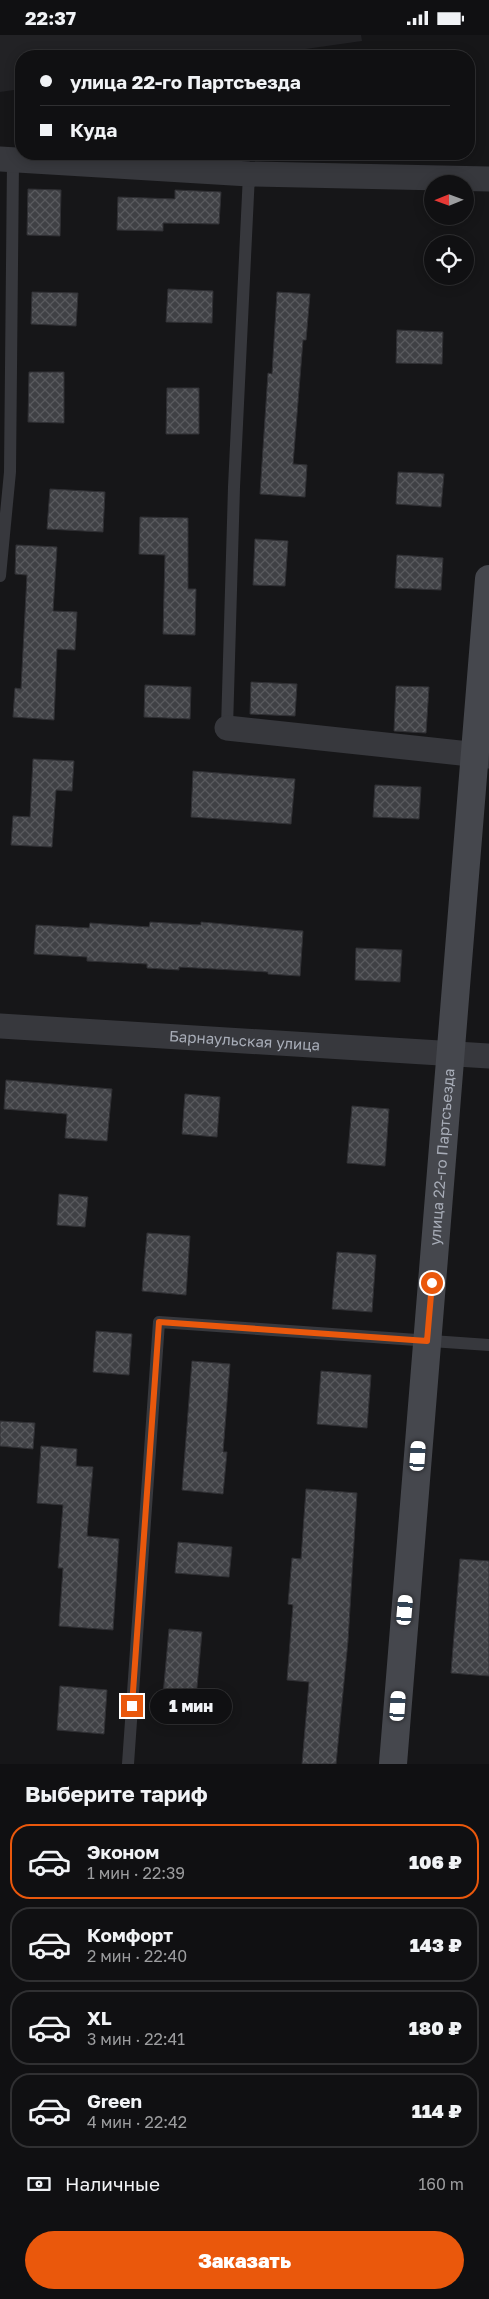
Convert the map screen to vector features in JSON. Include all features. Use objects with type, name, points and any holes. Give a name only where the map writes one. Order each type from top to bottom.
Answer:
[{"type":"main road","name":"улица 22-го Партсъезда","points":[[393,1764],[450,1054],[482,755],[489,579]]},
{"type":"street","points":[[6,160],[249,174],[489,179]]},
{"type":"street","points":[[227,729],[482,755]]},
{"type":"street","name":"Барнаульская улица","points":[[0,1026],[489,1056]]},
{"type":"lane","points":[[0,576],[10,473],[6,160]]},
{"type":"lane","points":[[227,729],[234,487],[249,174]]},
{"type":"lane","points":[[128,1764],[159,1322],[489,1345]]},
{"type":"shaded area","points":[[0,35],[361,35],[362,41],[298,50],[15,50],[15,90],[0,92]]},
{"type":"building","points":[[28,189],[61,190],[60,236],[27,235]]},
{"type":"building","points":[[175,190],[221,192],[219,224],[163,223],[163,231],[117,230],[118,197],[175,199]]},
{"type":"building","points":[[168,289],[213,291],[212,323],[166,322]]},
{"type":"building","points":[[32,292],[78,293],[76,326],[31,324]]},
{"type":"building","points":[[277,292],[310,294],[306,340],[303,340],[293,464],[307,465],[305,497],[260,494],[268,373],[272,374]]},
{"type":"building","points":[[397,330],[443,332],[442,364],[396,363]]},
{"type":"building","points":[[29,372],[64,372],[64,423],[28,422]]},
{"type":"building","points":[[167,388],[199,388],[199,434],[166,434]]},
{"type":"building","points":[[398,472],[444,474],[441,507],[396,504]]},
{"type":"building","points":[[50,489],[105,492],[103,532],[47,529]]},
{"type":"building","points":[[140,517],[188,518],[188,589],[196,589],[195,635],[163,634],[165,555],[139,554]]},
{"type":"building","points":[[255,539],[288,541],[285,586],[253,585]]},
{"type":"building","points":[[16,545],[57,547],[53,611],[77,612],[75,650],[57,649],[54,720],[13,717],[15,688],[21,689],[27,575],[15,574]]},
{"type":"building","points":[[397,555],[443,558],[441,590],[395,588]]},
{"type":"building","points":[[251,682],[297,684],[295,716],[250,714]]},
{"type":"building","points":[[145,685],[191,687],[190,719],[144,717]]},
{"type":"building","points":[[396,686],[429,687],[426,733],[394,731]]},
{"type":"building","points":[[33,759],[74,761],[72,791],[56,790],[52,847],[11,845],[13,816],[30,817]]},
{"type":"building","points":[[193,771],[295,779],[291,824],[191,817]]},
{"type":"building","points":[[375,785],[421,787],[419,819],[373,817]]},
{"type":"building","points":[[150,922],[201,925],[201,922],[303,931],[300,976],[268,974],[268,972],[179,967],[179,970],[147,968],[147,964],[87,961],[87,957],[34,954],[36,925],[89,928],[90,923],[149,927]]},
{"type":"building","points":[[356,948],[402,950],[400,982],[355,980]]},
{"type":"building","points":[[6,1080],[112,1089],[107,1141],[65,1138],[67,1114],[4,1109]]},
{"type":"building","points":[[185,1094],[220,1097],[217,1137],[182,1134]]},
{"type":"building","points":[[352,1106],[389,1109],[385,1166],[347,1163]]},
{"type":"building","points":[[59,1194],[88,1197],[85,1227],[57,1225]]},
{"type":"building","points":[[147,1233],[190,1236],[186,1295],[142,1291]]},
{"type":"building","points":[[337,1252],[376,1255],[372,1312],[332,1309]]},
{"type":"building","points":[[96,1331],[132,1334],[129,1375],[93,1372]]},
{"type":"building","points":[[192,1361],[230,1364],[223,1452],[227,1452],[223,1494],[182,1490]]},
{"type":"building","points":[[321,1371],[371,1375],[367,1428],[317,1424]]},
{"type":"building","points":[[0,1421],[35,1423],[33,1449],[0,1446]]},
{"type":"building","points":[[41,1446],[77,1449],[76,1466],[93,1467],[87,1536],[119,1539],[113,1630],[59,1626],[63,1568],[58,1568],[63,1505],[37,1503]]},
{"type":"building","points":[[306,1489],[357,1493],[348,1641],[336,1764],[302,1764],[309,1682],[287,1680],[293,1605],[288,1604],[292,1558],[301,1559]]},
{"type":"building","points":[[178,1542],[232,1547],[229,1577],[175,1573]]},
{"type":"building","points":[[460,1559],[489,1561],[489,1676],[451,1673]]},
{"type":"building","points":[[169,1629],[202,1632],[196,1698],[163,1695]]},
{"type":"building","points":[[60,1686],[107,1690],[104,1734],[57,1730]]},
{"type":"route","points":[[132,1706],[159,1322],[427,1341],[432,1283]]}]
